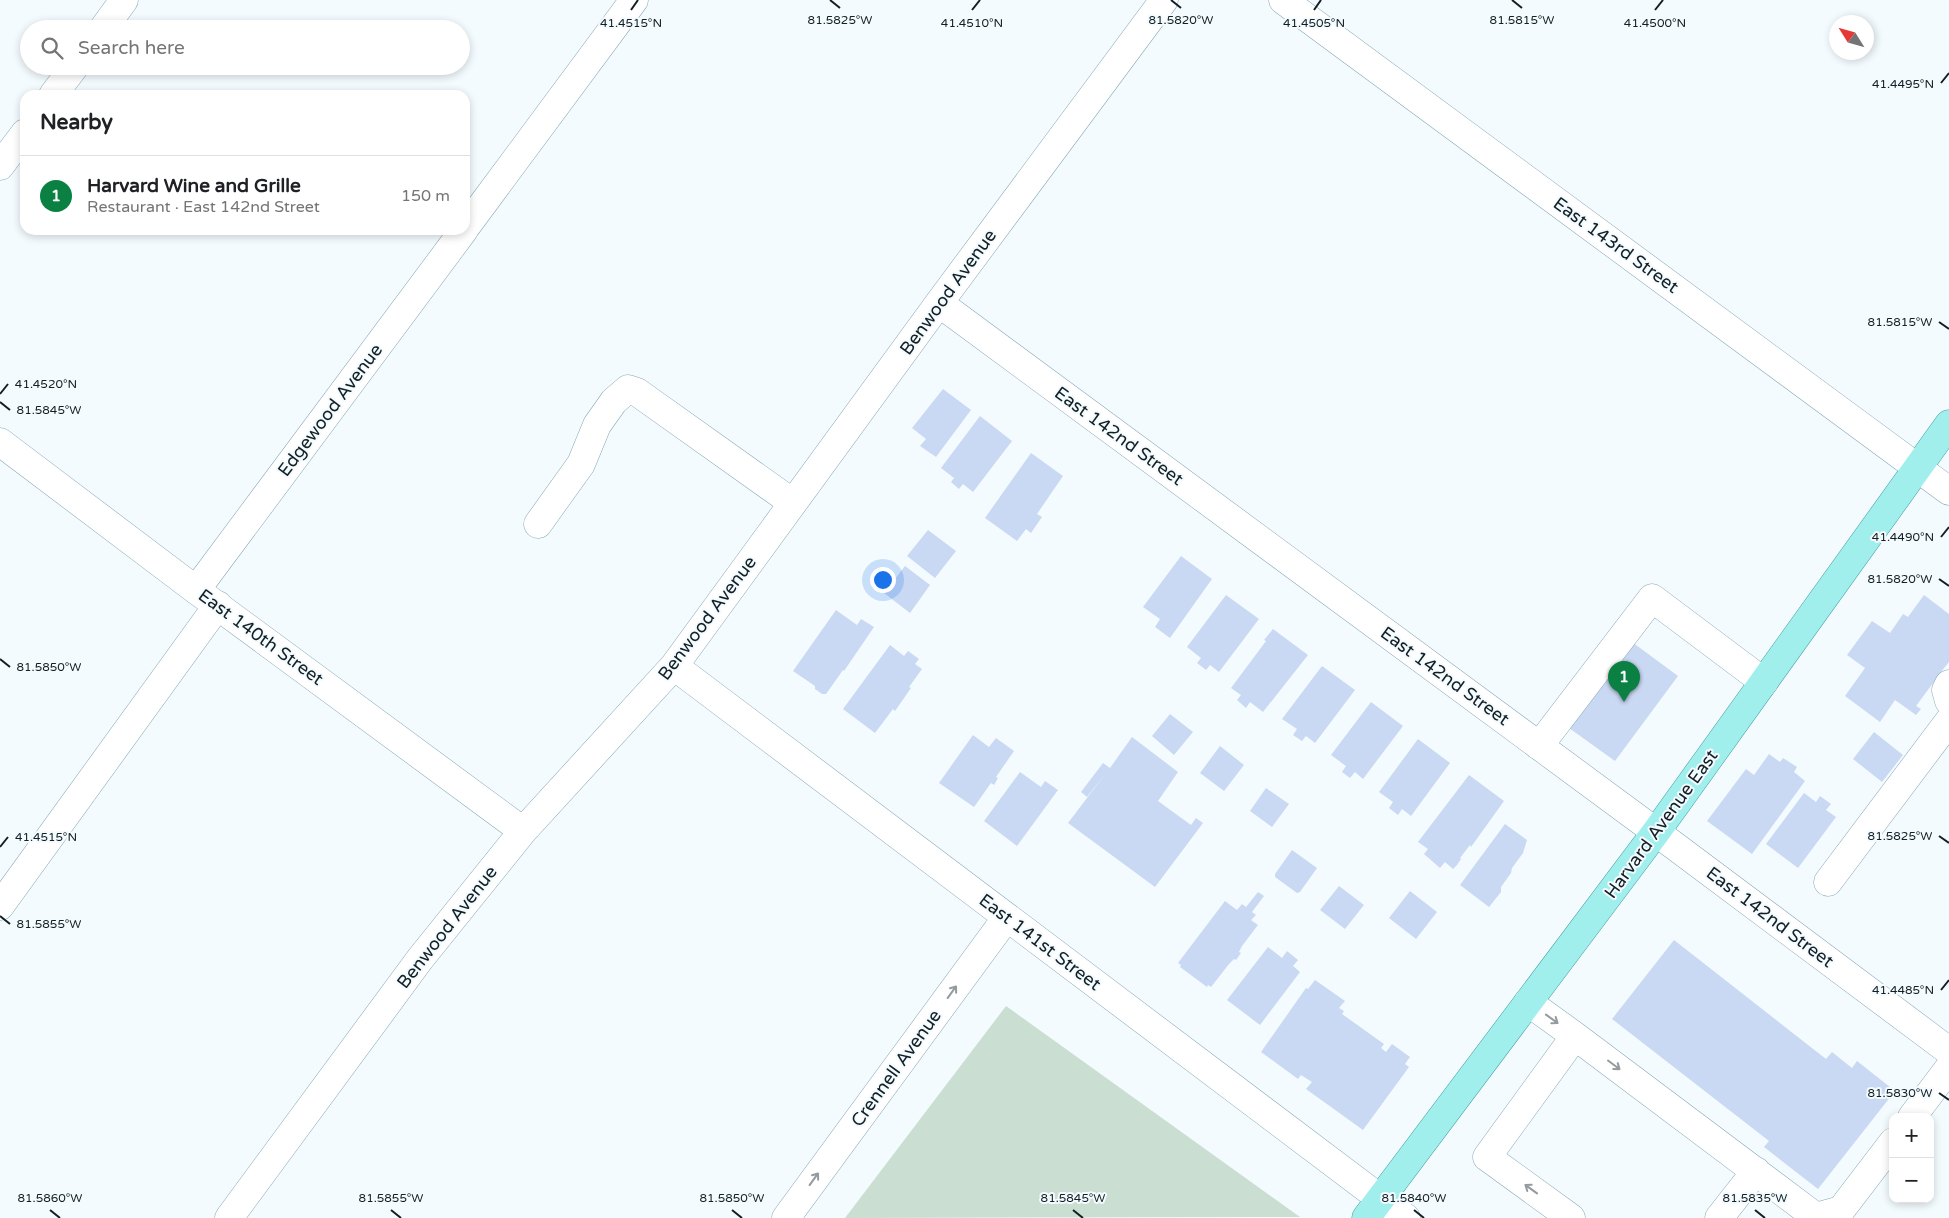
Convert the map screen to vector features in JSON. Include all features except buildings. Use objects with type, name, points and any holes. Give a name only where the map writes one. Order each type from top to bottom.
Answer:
[{"type":"main road","name":"Harvard Avenue East","points":[[1373,1208],[1656,832],[1949,424]]},
{"type":"street","points":[[110,20],[124,0]]},
{"type":"street","name":"Edgewood Avenue","points":[[470,221],[634,0]]},
{"type":"street","name":"Benwood Avenue","points":[[229,1218],[420,959],[523,832],[674,666],[939,303],[1164,0]]},
{"type":"street","name":"East 143rd Street","points":[[1283,0],[1949,490]]},
{"type":"street","points":[[57,90],[68,75]]},
{"type":"street","points":[[0,166],[20,140]]},
{"type":"street","name":"Edgewood Avenue","points":[[0,906],[207,598],[460,235]]},
{"type":"street","name":"East 142nd Street","points":[[939,303],[1656,832],[1949,1051]]},
{"type":"street","points":[[538,524],[581,464],[597,426],[614,401],[628,389],[637,392],[793,503]]},
{"type":"street","name":"East 140th Street","points":[[0,442],[523,832]]},
{"type":"street","points":[[1539,746],[1652,598],[1764,682]]},
{"type":"street","name":"East 141st Street","points":[[674,666],[1007,917],[1373,1208],[1406,1218]]},
{"type":"street","points":[[1949,684],[1946,690],[1949,701]]},
{"type":"street","points":[[1828,882],[1949,720]]},
{"type":"street","name":"Crennell Avenue","points":[[786,1218],[1007,917]]},
{"type":"street","points":[[1528,1002],[1756,1171],[1816,1218],[1841,1210],[1889,1147]]},
{"type":"street","points":[[1571,1218],[1487,1157],[1575,1036]]},
{"type":"street","points":[[1915,1113],[1949,1068]]},
{"type":"street","points":[[1719,1218],[1756,1171]]},
{"type":"green space","points":[[1006,1006],[1300,1217],[845,1218]]},
{"type":"place","name":"Harvard Wine and Grille","points":[[1624,702]]}]
